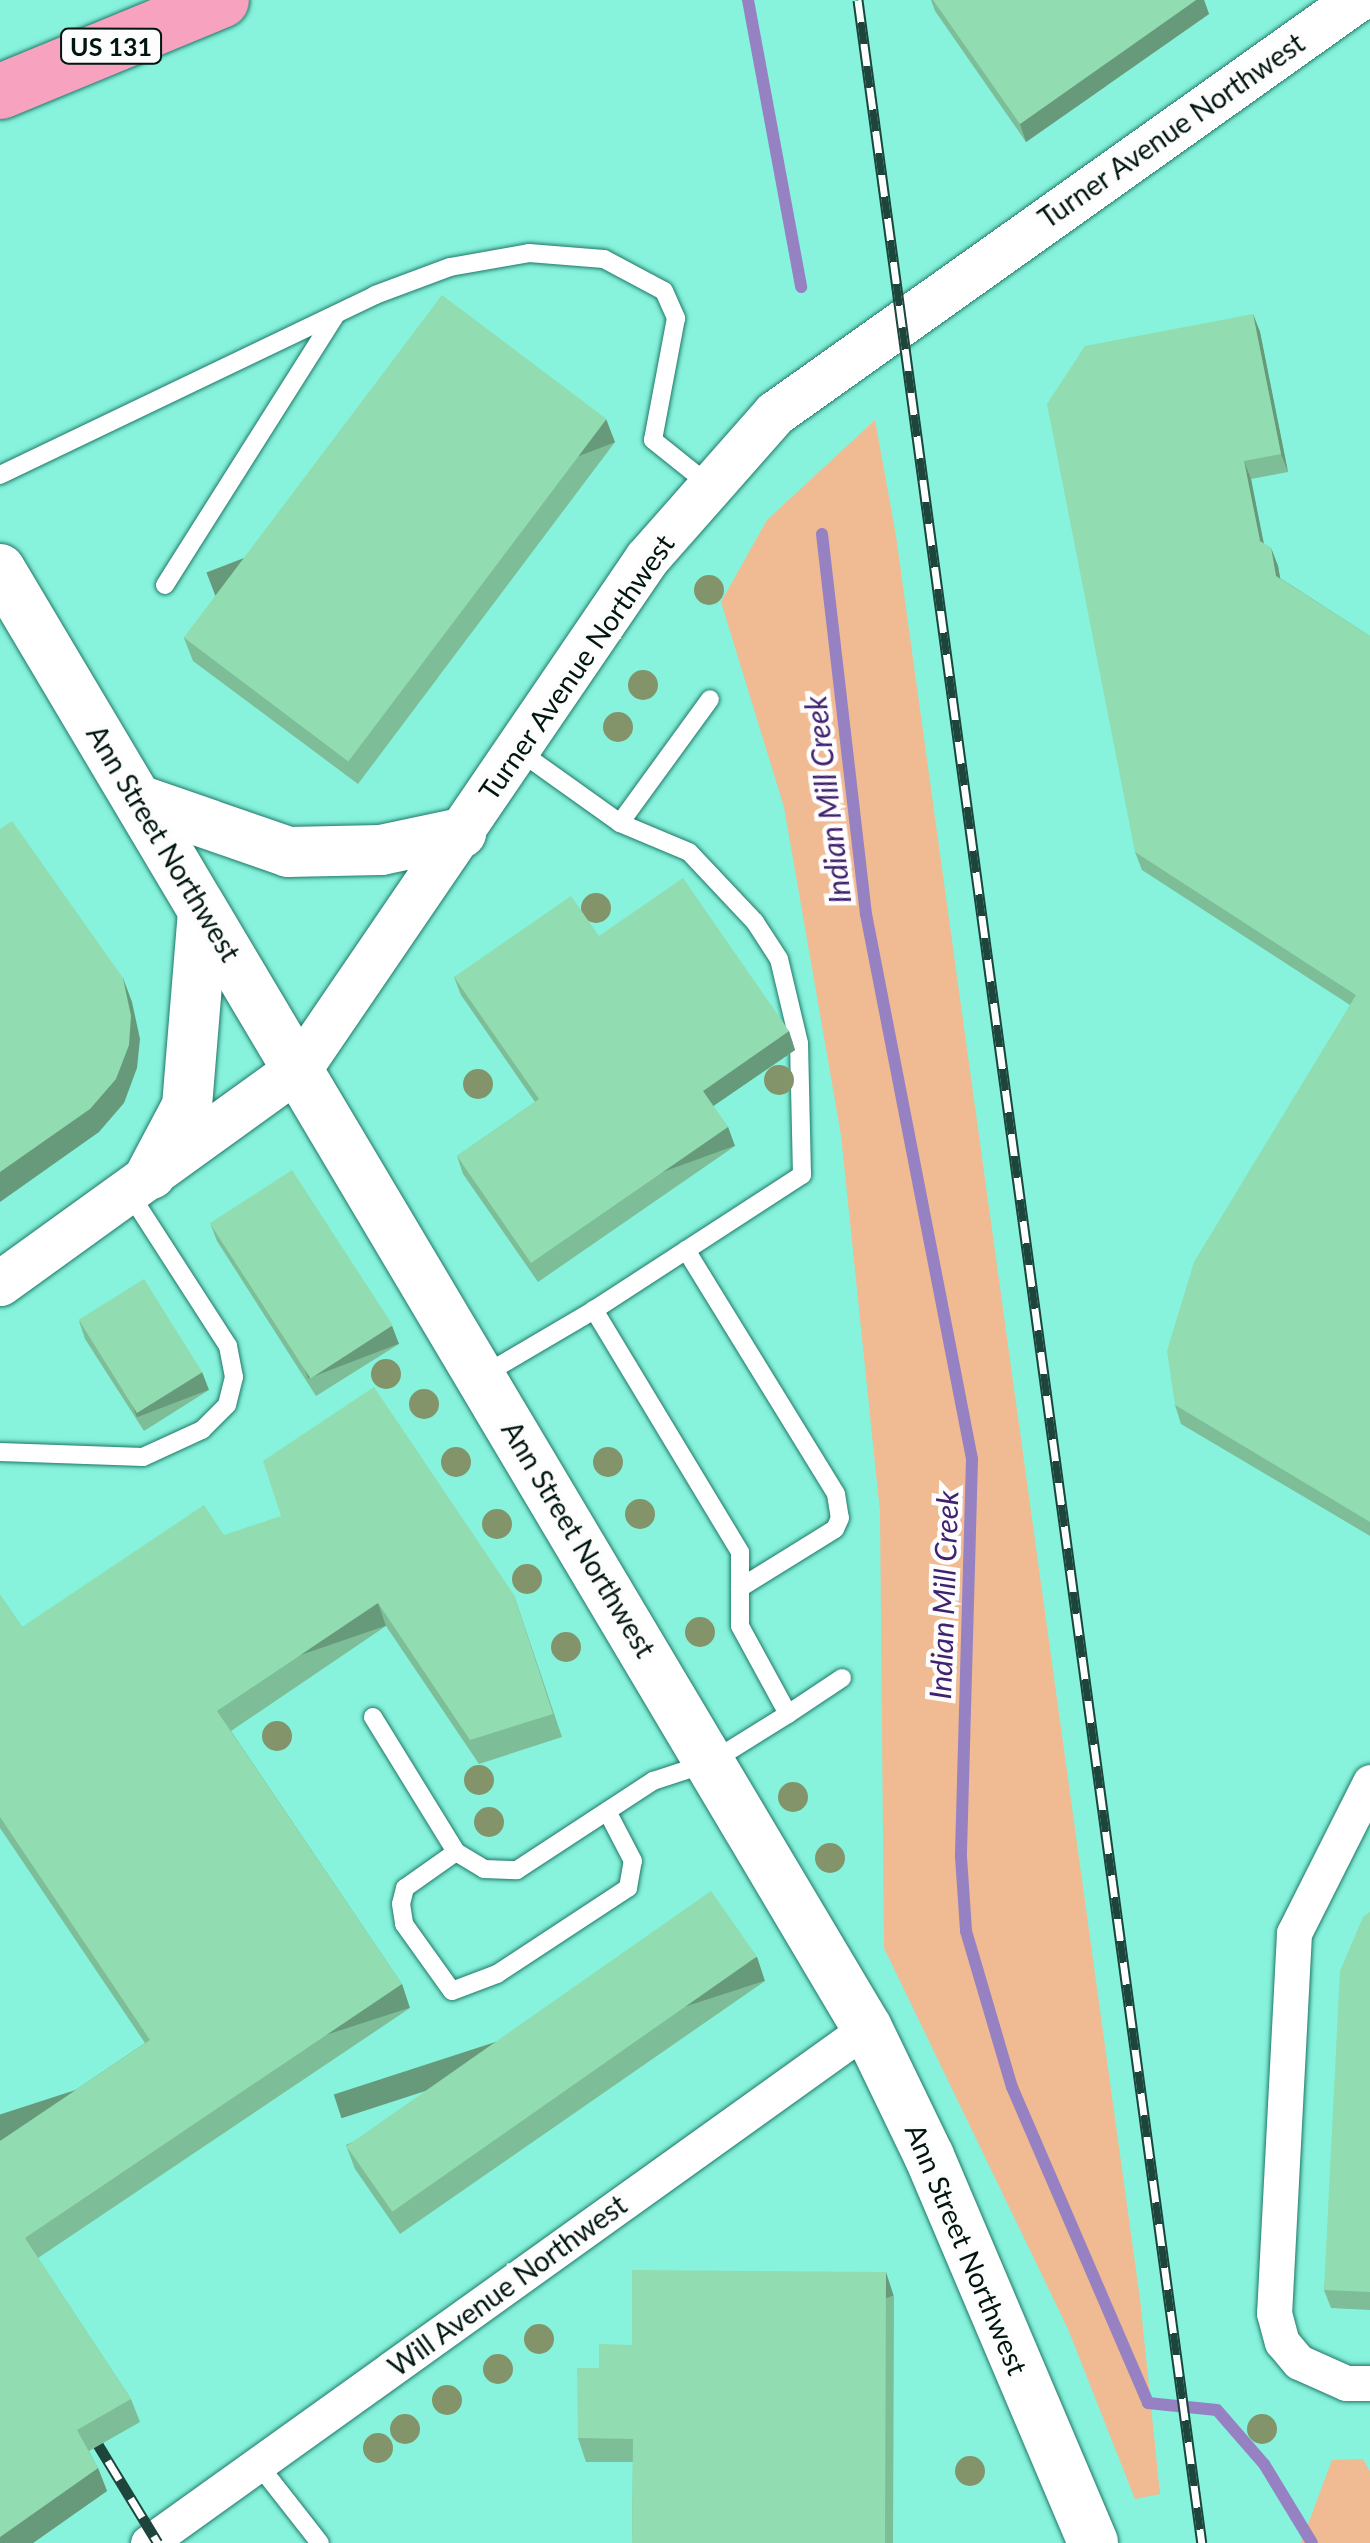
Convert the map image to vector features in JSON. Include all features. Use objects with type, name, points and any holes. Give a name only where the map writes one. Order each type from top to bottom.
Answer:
[{"type":"highway","name":"US 131","points":[[0,91],[221,0]]},
{"type":"main road","name":"Ann Street Northwest","points":[[0,569],[867,2028],[929,2156],[1093,2543]]},
{"type":"main road","points":[[139,800],[288,852],[381,850],[461,833]]},
{"type":"main road","points":[[139,1183],[186,1106],[203,912]]},
{"type":"street","name":"Turner Avenue Northwest","points":[[0,1282],[300,1068],[519,751],[550,695],[708,484],[775,413],[1356,0]]},
{"type":"street","points":[[1370,1782],[1294,1932],[1274,2314],[1282,2342],[1298,2362],[1346,2384],[1370,2383]]},
{"type":"street","points":[[1328,1860],[1370,1843]]},
{"type":"street","name":"Will Avenue Northwest","points":[[148,2543],[867,2028]]},
{"type":"lane","points":[[0,475],[336,313],[489,258],[568,255],[634,270],[664,291],[676,318],[653,440],[708,484]]},
{"type":"lane","points":[[165,585],[336,313]]},
{"type":"lane","points":[[620,823],[710,698]]},
{"type":"lane","points":[[482,1376],[594,1310],[802,1176],[799,1044],[778,959],[755,922],[688,852],[620,823],[519,751]]},
{"type":"lane","points":[[0,1452],[143,1458],[202,1430],[227,1405],[234,1377],[228,1346],[139,1183]]},
{"type":"lane","points":[[686,1250],[836,1494],[840,1518],[835,1529],[740,1588]]},
{"type":"lane","points":[[594,1310],[740,1552],[740,1626],[788,1714]]},
{"type":"lane","points":[[373,1716],[456,1852],[484,1869],[517,1870],[653,1781],[711,1762],[842,1678]]},
{"type":"lane","points":[[456,1852],[405,1888],[401,1904],[404,1924],[452,1991],[498,1974],[628,1888],[633,1861],[607,1811]]},
{"type":"lane","points":[[258,2464],[320,2543]]},
{"type":"shaded area","points":[[875,420],[896,536],[1140,2299],[1160,2494],[1135,2499],[1068,2329],[884,1948],[880,1512],[841,1135],[784,807],[721,602],[767,520]]},
{"type":"shaded area","points":[[1363,2459],[1370,2472],[1370,2543],[1301,2543],[1332,2460]]},
{"type":"building","points":[[933,0],[1196,0],[1020,124]]},
{"type":"building","points":[[442,295],[607,419],[348,762],[184,638]]},
{"type":"building","points":[[1253,314],[1281,454],[1244,461],[1260,541],[1271,548],[1276,576],[1370,636],[1370,1522],[1175,1405],[1167,1351],[1194,1262],[1356,995],[1135,852],[1047,404],[1085,346]]},
{"type":"building","points":[[12,821],[123,978],[131,1016],[129,1045],[116,1079],[90,1109],[0,1172],[0,829]]},
{"type":"building","points":[[683,878],[789,1031],[703,1091],[728,1127],[531,1263],[457,1156],[539,1099],[454,977],[571,896],[599,936]]},
{"type":"building","points":[[292,1170],[393,1325],[311,1379],[210,1223]]},
{"type":"building","points":[[144,1279],[202,1372],[137,1413],[79,1320]]},
{"type":"building","points":[[374,1387],[514,1595],[553,1714],[470,1740],[378,1603],[217,1711],[402,1984],[25,2238],[131,2399],[77,2430],[98,2468],[0,2537],[0,2141],[150,2040],[0,1817],[0,1595],[22,1627],[204,1505],[224,1535],[281,1516],[263,1461]]},
{"type":"building","points":[[711,1891],[757,1957],[392,2212],[346,2146]]},
{"type":"building","points":[[1370,1912],[1370,2292],[1324,2290],[1340,1971],[1363,1917]]},
{"type":"building","points":[[632,2270],[886,2272],[885,2543],[632,2543],[633,2439],[578,2438],[577,2368],[599,2368],[599,2344],[632,2345]]},
{"type":"waterway","name":"Indian Mill Creek","points":[[748,0],[801,287]]},
{"type":"waterway","name":"Indian Mill Creek","points":[[822,534],[866,914],[972,1459],[961,1857],[966,1931],[1012,2087],[1148,2403],[1217,2410],[1264,2464],[1312,2543]]},
{"type":"railway","points":[[858,0],[1202,2543]]},
{"type":"railway","points":[[85,2423],[158,2543]]}]
